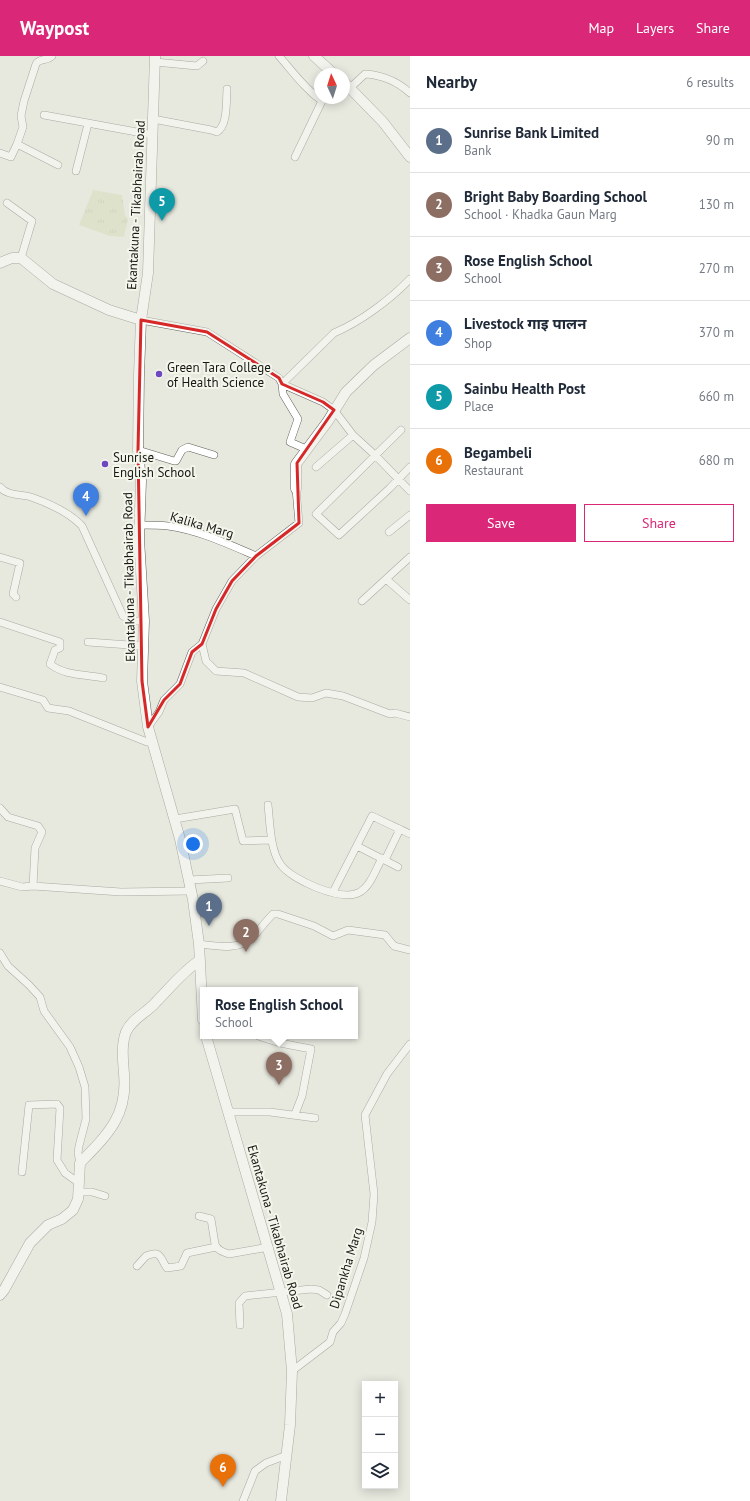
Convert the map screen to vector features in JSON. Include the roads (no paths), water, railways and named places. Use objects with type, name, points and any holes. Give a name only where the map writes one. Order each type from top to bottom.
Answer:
[{"type":"main road","points":[[314,56],[327,68]]},
{"type":"main road","name":"Ekantakuna - Tikabhairab Road","points":[[155,59],[148,273],[141,320],[138,450],[144,621],[142,681],[148,727],[175,819],[189,880],[199,944],[201,987]]},
{"type":"main road","points":[[350,88],[383,122],[410,157]]},
{"type":"main road","points":[[0,263],[12,258],[21,258],[53,284],[109,310],[141,320]]},
{"type":"main road","points":[[296,489],[296,464],[328,421],[352,384],[374,365],[410,338]]},
{"type":"main road","points":[[0,1295],[30,1244],[48,1225],[62,1219],[73,1210],[78,1199],[80,1163],[108,1135],[121,1110],[125,1095],[122,1055],[126,1032],[134,1020],[155,1004],[185,970],[200,960]]},
{"type":"main road","name":"Ekantakuna - Tikabhairab Road","points":[[207,1039],[269,1247],[289,1329],[292,1371],[290,1426],[281,1501]]},
{"type":"street","points":[[0,153],[12,157],[23,127],[21,116],[24,101],[36,64],[39,61],[52,56]]},
{"type":"street","points":[[279,56],[298,80],[314,93]]},
{"type":"street","points":[[155,59],[197,66],[203,60]]},
{"type":"street","points":[[350,83],[365,74],[373,74],[393,81],[410,93]]},
{"type":"street","points":[[153,119],[217,132],[222,129],[224,123],[228,89]]},
{"type":"street","points":[[295,157],[321,104]]},
{"type":"street","points":[[44,115],[153,135]]},
{"type":"street","points":[[76,170],[88,124]]},
{"type":"street","points":[[17,144],[58,164]]},
{"type":"street","points":[[7,203],[32,221],[21,258]]},
{"type":"street","points":[[282,384],[334,333],[344,329],[386,302],[410,279]]},
{"type":"street","points":[[141,320],[207,332],[279,378],[282,384],[283,394],[298,418],[290,442],[306,449]]},
{"type":"street","points":[[282,384],[323,402],[334,410],[353,435],[376,456],[410,492]]},
{"type":"street","points":[[401,430],[376,456],[316,512],[318,517],[339,535],[410,467]]},
{"type":"street","points":[[316,467],[353,435]]},
{"type":"street","points":[[138,450],[174,461],[176,461],[182,450],[188,447],[214,455]]},
{"type":"street","points":[[0,487],[2,490],[11,494],[31,497],[48,504],[78,521],[82,526],[123,616],[133,621],[144,621]]},
{"type":"street","points":[[148,727],[159,712],[164,700],[180,684],[192,652],[202,644],[216,609],[232,581],[256,556],[299,523],[296,489]]},
{"type":"street","points":[[389,532],[410,515]]},
{"type":"street","name":"Kalika Marg","points":[[140,525],[168,526],[228,544],[256,556]]},
{"type":"street","points":[[0,557],[20,563],[13,594],[16,598]]},
{"type":"street","points":[[362,601],[410,558]]},
{"type":"street","points":[[386,579],[410,600]]},
{"type":"street","points":[[0,622],[60,642],[60,648],[55,650],[50,664],[63,673],[103,678]]},
{"type":"street","points":[[88,642],[144,646]]},
{"type":"street","points":[[202,644],[206,661],[216,671],[244,673],[298,697],[312,698],[326,693],[344,696],[390,714],[395,713],[410,717]]},
{"type":"street","points":[[0,686],[43,700],[48,708],[69,711],[147,742],[152,742]]},
{"type":"street","points":[[268,805],[272,840],[280,864],[294,878],[344,895],[358,893],[365,888],[384,859],[400,829]]},
{"type":"street","points":[[0,808],[8,817],[38,826],[42,832],[34,848],[33,886]]},
{"type":"street","points":[[175,819],[235,809],[244,842],[272,840]]},
{"type":"street","points":[[333,892],[372,816],[410,834]]},
{"type":"street","points":[[357,846],[398,867]]},
{"type":"street","points":[[189,880],[228,878]]},
{"type":"street","points":[[0,881],[22,887],[33,886],[121,892],[190,891]]},
{"type":"street","points":[[199,944],[228,947],[247,942],[254,937],[272,914],[278,914],[314,926],[333,936],[348,930],[385,935],[394,946],[410,950]]},
{"type":"street","points":[[0,953],[8,966],[30,985],[40,998],[44,1011],[70,1047],[79,1067],[86,1093],[86,1119],[78,1153],[80,1163]]},
{"type":"street","points":[[267,1039],[280,1043],[311,1048],[302,1096],[295,1114]]},
{"type":"street","name":"Dipankha Marg","points":[[292,1371],[330,1342],[333,1332],[341,1323],[345,1314],[364,1258],[372,1222],[374,1194],[365,1115],[387,1074],[410,1044]]},
{"type":"street","points":[[22,1172],[29,1105],[57,1104],[60,1108],[57,1160],[65,1173],[78,1187],[105,1196]]},
{"type":"street","points":[[229,1112],[252,1111],[295,1114],[315,1118]]},
{"type":"street","points":[[199,1216],[211,1219],[216,1248]]},
{"type":"street","points":[[137,1266],[146,1256],[157,1254],[162,1257],[167,1268],[181,1266],[187,1253],[216,1248],[229,1254],[269,1247]]},
{"type":"street","points":[[240,1324],[238,1303],[240,1299],[245,1296],[311,1289],[319,1290],[327,1295]]},
{"type":"street","points":[[243,1501],[255,1471],[266,1463],[287,1455]]},
{"type":"place","name":"Sainbu Health Post","points":[[162,221]]},
{"type":"place","name":"Green Tara College of Health Science","points":[[159,374]]},
{"type":"place","name":"Sunrise English School","points":[[105,464]]},
{"type":"place","name":"Livestock गाइ पालन","points":[[86,516]]},
{"type":"place","name":"Sunrise Bank Limited","points":[[209,926]]},
{"type":"place","name":"Bright Baby Boarding School","points":[[246,952]]},
{"type":"place","name":"Rose English School","points":[[279,1085]]},
{"type":"place","name":"Begambeli","points":[[223,1487]]}]
